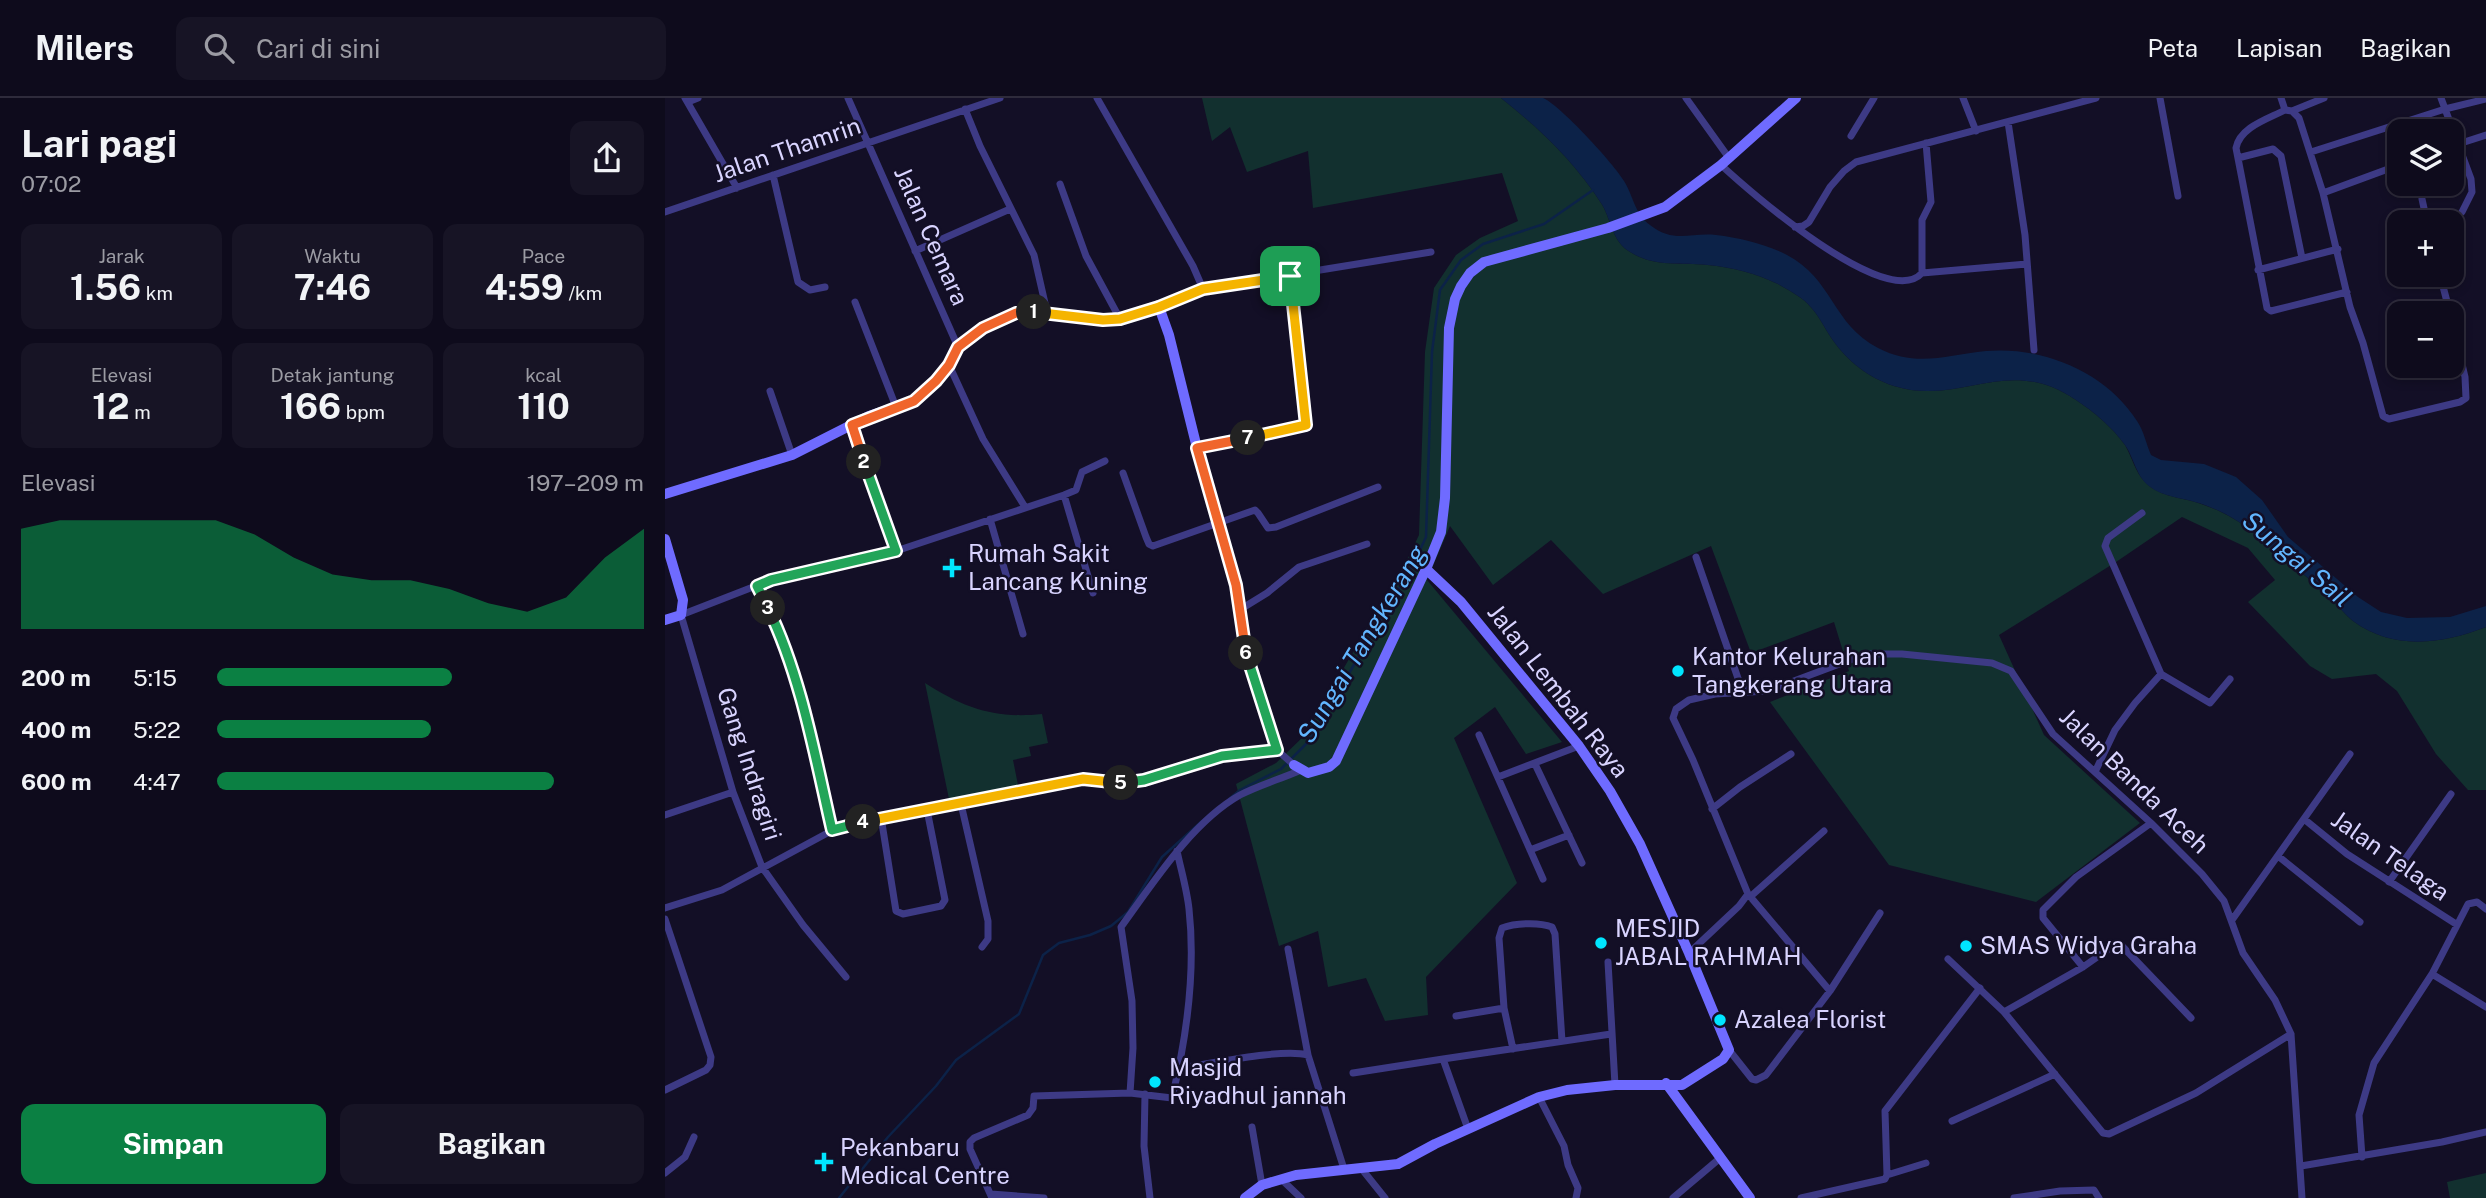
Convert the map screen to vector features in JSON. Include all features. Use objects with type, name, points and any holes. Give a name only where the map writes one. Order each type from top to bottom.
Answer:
[{"type":"street","points":[[698,98],[687,100],[737,188]]},
{"type":"street","name":"Jalan Cemara","points":[[848,98],[958,347]]},
{"type":"street","name":"Jalan Thamrin","points":[[665,212],[1000,98]]},
{"type":"street","points":[[1097,98],[1193,266],[1203,289]]},
{"type":"street","points":[[1686,98],[1725,161],[1759,200],[1845,259],[1886,279],[1915,279],[1922,273],[2027,264]]},
{"type":"street","points":[[1159,307],[1220,522],[1241,609],[1246,654],[1278,751],[1297,768],[1308,773],[1319,772],[1336,761],[1441,532],[1445,498],[1449,328],[1455,299],[1470,273],[1484,262],[1608,228],[1665,208],[1725,161],[1796,98]]},
{"type":"street","points":[[1851,136],[1874,98]]},
{"type":"street","points":[[1963,98],[1976,131]]},
{"type":"street","points":[[1795,227],[1809,222],[1829,187],[1843,171],[1856,162],[2008,122],[2063,102],[2096,98]]},
{"type":"street","points":[[2160,98],[2178,196]]},
{"type":"street","points":[[2281,98],[2288,111],[2299,118],[2311,152],[2338,248],[2347,292],[2383,416],[2389,419],[2460,402],[2466,398],[2464,373]]},
{"type":"street","points":[[2324,98],[2245,131],[2238,137],[2236,148],[2258,270],[2265,302],[2271,311],[2347,292]]},
{"type":"street","points":[[2441,98],[2448,119]]},
{"type":"street","points":[[2311,152],[2445,108],[2486,99]]},
{"type":"street","points":[[965,109],[979,146],[1034,256],[1047,312]]},
{"type":"street","points":[[2008,122],[2027,264],[2034,349]]},
{"type":"street","points":[[2464,141],[2486,135]]},
{"type":"street","points":[[1922,273],[1921,220],[1931,202],[1926,143]]},
{"type":"street","points":[[2238,158],[2273,149],[2281,156],[2302,258]]},
{"type":"street","points":[[2463,210],[2472,189],[2464,168]]},
{"type":"street","points":[[2323,192],[2387,169]]},
{"type":"street","points":[[773,175],[799,282],[810,290],[825,288]]},
{"type":"street","points":[[1060,184],[1086,256],[1120,319]]},
{"type":"street","points":[[2422,199],[2424,210]]},
{"type":"street","points":[[915,251],[1010,209]]},
{"type":"street","points":[[2258,270],[2338,248]]},
{"type":"street","name":"Jalan Cemara","points":[[665,494],[792,456],[852,425],[914,401],[925,393],[949,365],[958,347],[983,328],[1016,313],[1047,312],[1103,320],[1120,319],[1203,289],[1431,252]]},
{"type":"street","points":[[1197,448],[1306,425],[1290,276]]},
{"type":"street","points":[[855,302],[896,407]]},
{"type":"street","points":[[949,365],[983,439],[1025,507]]},
{"type":"street","points":[[770,391],[792,456]]},
{"type":"street","points":[[852,425],[896,551]]},
{"type":"street","points":[[665,620],[771,580],[896,551],[1064,495],[1076,490],[1082,472],[1105,461]]},
{"type":"street","points":[[1123,473],[1149,544],[1153,546],[1255,510],[1268,528],[1276,527],[1378,487]]},
{"type":"street","points":[[1064,495],[1093,593]]},
{"type":"street","points":[[2142,513],[2108,538],[2105,546],[2161,674],[2210,703],[2230,679]]},
{"type":"street","points":[[990,519],[1023,634]]},
{"type":"street","name":"Gang Indragiri","points":[[665,539],[683,600],[681,615],[733,792],[761,866],[803,925],[846,977]]},
{"type":"street","points":[[1241,609],[1267,593],[1299,567],[1367,544]]},
{"type":"street","points":[[1696,557],[1741,687],[1751,692]]},
{"type":"street","name":"Jalan Lembah Raya","points":[[1426,569],[1461,602],[1579,746],[1610,791],[1640,844],[1729,1050]]},
{"type":"street","points":[[757,586],[776,625],[799,695],[832,830]]},
{"type":"street","name":"Jalan Banda Aceh","points":[[1830,991],[1749,895],[1673,718],[1676,709],[1689,700],[1715,694],[1777,688],[1866,654],[1902,654],[1992,663],[2011,671],[2053,734],[2151,823],[2221,897],[2243,953],[2275,1000],[2291,1034],[2302,1198]]},
{"type":"street","points":[[2095,772],[2115,730],[2161,674]]},
{"type":"street","points":[[1479,735],[1543,879]]},
{"type":"street","points":[[1498,777],[1579,746]]},
{"type":"street","points":[[665,908],[722,890],[761,866],[832,830],[881,817],[1083,779],[1121,783],[1144,780],[1222,756],[1278,751]]},
{"type":"street","points":[[1712,809],[1791,754]]},
{"type":"street","name":"Jalan Telaga","points":[[2232,920],[2350,754]]},
{"type":"street","points":[[1535,764],[1582,863]]},
{"type":"street","points":[[1130,1093],[1132,1001],[1121,927],[1177,851],[1216,813],[1241,795],[1297,768]]},
{"type":"street","points":[[665,815],[733,792]]},
{"type":"street","points":[[2389,882],[2451,794]]},
{"type":"street","points":[[961,804],[988,921],[988,939],[982,947]]},
{"type":"street","points":[[881,817],[896,911],[903,914],[941,906],[945,900],[927,810]]},
{"type":"street","name":"Jalan Telaga","points":[[2304,819],[2347,853],[2456,924]]},
{"type":"street","points":[[2083,967],[2043,918],[2043,910],[2076,877],[2151,823]]},
{"type":"street","points":[[1689,953],[1749,895],[1824,831]]},
{"type":"street","points":[[1530,850],[1569,835]]},
{"type":"street","points":[[1044,1198],[992,1196],[970,1149],[970,1142],[1028,1115],[1036,1095],[1130,1093],[1173,1098],[1190,1007],[1191,950],[1189,908],[1177,851]]},
{"type":"street","points":[[2278,856],[2360,922]]},
{"type":"street","points":[[2362,1157],[2359,1115],[2374,1063],[2432,974],[2468,904],[2477,902],[2486,909]]},
{"type":"street","points":[[1245,1198],[1262,1185],[1281,1179],[1398,1164],[1539,1097],[1567,1090],[1615,1085],[1682,1085],[1723,1059],[1729,1050],[1752,1079],[1756,1080],[1766,1075],[1830,991],[1880,914]]},
{"type":"street","points":[[665,919],[711,1057],[706,1070],[665,1090]]},
{"type":"street","points":[[1513,1049],[1504,1009],[1499,938],[1502,928],[1510,925],[1552,927],[1555,934],[1562,1041]]},
{"type":"street","points":[[2004,1012],[2083,967],[2113,946],[2122,946],[2191,1018]]},
{"type":"street","points":[[1288,948],[1308,1055],[1344,1170]]},
{"type":"street","points":[[1948,959],[2004,1012],[2103,1133],[2109,1135],[2196,1093],[2291,1034]]},
{"type":"street","points":[[1608,962],[1615,1085]]},
{"type":"street","points":[[2432,974],[2486,1007]]},
{"type":"street","points":[[1887,1175],[1885,1111],[1980,988]]},
{"type":"street","points":[[1456,1016],[1504,1009]]},
{"type":"street","points":[[1353,1073],[1611,1034]]},
{"type":"street","points":[[1180,1068],[1260,1056],[1308,1055]]},
{"type":"street","points":[[1443,1059],[1468,1129]]},
{"type":"street","points":[[1952,1121],[2055,1074]]},
{"type":"street","points":[[1666,1083],[1750,1198]]},
{"type":"street","points":[[1145,1094],[1144,1146],[1150,1198]]},
{"type":"street","points":[[1539,1097],[1564,1146],[1568,1165],[1578,1188],[1576,1198]]},
{"type":"street","points":[[1252,1127],[1262,1185]]},
{"type":"street","points":[[2301,1166],[2362,1157],[2486,1132]]},
{"type":"street","points":[[665,1173],[685,1157],[694,1137]]},
{"type":"street","points":[[1673,1198],[1719,1159]]},
{"type":"street","points":[[1801,1198],[1876,1182],[1885,1179],[1887,1175],[1926,1163]]},
{"type":"street","points":[[1361,1168],[1385,1198]]},
{"type":"street","points":[[1281,1179],[1301,1198]]},
{"type":"street","points":[[2014,1198],[2081,1190],[2094,1191],[2099,1198]]},
{"type":"green space","points":[[1202,98],[1501,98],[1529,121],[1568,160],[1601,203],[1618,240],[1637,256],[1656,262],[1726,267],[1778,284],[1808,304],[1838,347],[1852,361],[1867,373],[1894,386],[1918,391],[2005,380],[2028,381],[2051,387],[2076,400],[2102,420],[2120,439],[2139,474],[2150,487],[2210,507],[2241,523],[2321,589],[2350,619],[2369,631],[2401,641],[2418,642],[2452,637],[2486,627],[2486,790],[2468,790],[2436,754],[2397,691],[2376,674],[2332,679],[2310,666],[2248,602],[2275,580],[2248,548],[2182,517],[1999,635],[2044,735],[2140,823],[2036,902],[1889,865],[1770,702],[1849,671],[1834,622],[1751,653],[1711,546],[1603,594],[1551,540],[1493,585],[1450,526],[1427,580],[1562,742],[1526,754],[1495,707],[1454,738],[1517,883],[1426,977],[1428,1015],[1385,1021],[1366,978],[1328,987],[1318,931],[1279,946],[1236,784],[1276,763],[1304,736],[1407,560],[1419,535],[1425,352],[1434,288],[1456,255],[1480,238],[1518,221],[1502,173],[1313,208],[1308,151],[1247,172],[1230,127],[1212,141]]},
{"type":"green space","points":[[925,683],[953,699],[981,710],[1009,715],[1042,714],[1048,743],[1029,747],[1031,756],[1013,760],[1018,785],[949,799]]},
{"type":"green space","points":[[2486,1173],[2486,1198],[2450,1198],[2447,1182]]},
{"type":"water","name":"Sungai Sail","points":[[1501,98],[1543,98],[1561,111],[1610,162],[1624,181],[1637,210],[1659,231],[1675,236],[1707,234],[1734,238],[1787,255],[1814,276],[1851,327],[1878,348],[1892,354],[1919,359],[2008,351],[2051,358],[2071,366],[2091,376],[2124,404],[2139,425],[2151,455],[2161,460],[2204,464],[2236,477],[2262,500],[2288,537],[2358,597],[2381,612],[2407,618],[2450,617],[2486,606],[2486,627],[2452,637],[2418,642],[2401,641],[2369,631],[2350,619],[2326,593],[2245,526],[2212,508],[2154,490],[2141,477],[2125,445],[2109,426],[2082,404],[2051,387],[2028,381],[2005,380],[1941,390],[1918,391],[1894,386],[1867,373],[1852,361],[1838,347],[1808,304],[1778,284],[1726,267],[1656,262],[1637,256],[1618,240],[1601,203],[1568,160],[1529,121]]},
{"type":"waterway","name":"Sungai Tangkerang","points":[[1229,799],[1240,790],[1281,769],[1309,741],[1414,563],[1426,537],[1432,352],[1440,290],[1461,260],[1483,244],[1544,224],[1593,190]]},
{"type":"waterway","name":"Sungai Tangkerang","points":[[839,1198],[956,1060],[1019,1014],[1043,955],[1059,943],[1111,926],[1128,912],[1162,857],[1202,821]]},
{"type":"place","name":"Rumah Sakit Lancang Kuning","points":[[952,568]]},
{"type":"place","name":"Kantor Kelurahan Tangkerang Utara","points":[[1678,671]]},
{"type":"place","name":"MESJID JABAL RAHMAH","points":[[1601,943]]},
{"type":"place","name":"SMAS Widya Graha","points":[[1966,946]]},
{"type":"place","name":"Azalea Florist","points":[[1720,1020]]},
{"type":"place","name":"Masjid Riyadhul jannah","points":[[1155,1082]]},
{"type":"place","name":"Pekanbaru Medical Centre","points":[[824,1162]]},
{"type":"route","points":[[1290,276],[1306,425],[1197,448],[1236,585],[1246,654],[1277,750],[1222,756],[1144,780],[1121,783],[1083,779],[881,817],[832,830],[799,695],[776,625],[757,586],[771,580],[896,551],[852,425],[869,416],[914,401],[936,381],[949,365],[958,347],[983,328],[1016,313],[1047,312],[1103,320],[1120,319],[1203,289],[1290,276]]}]
